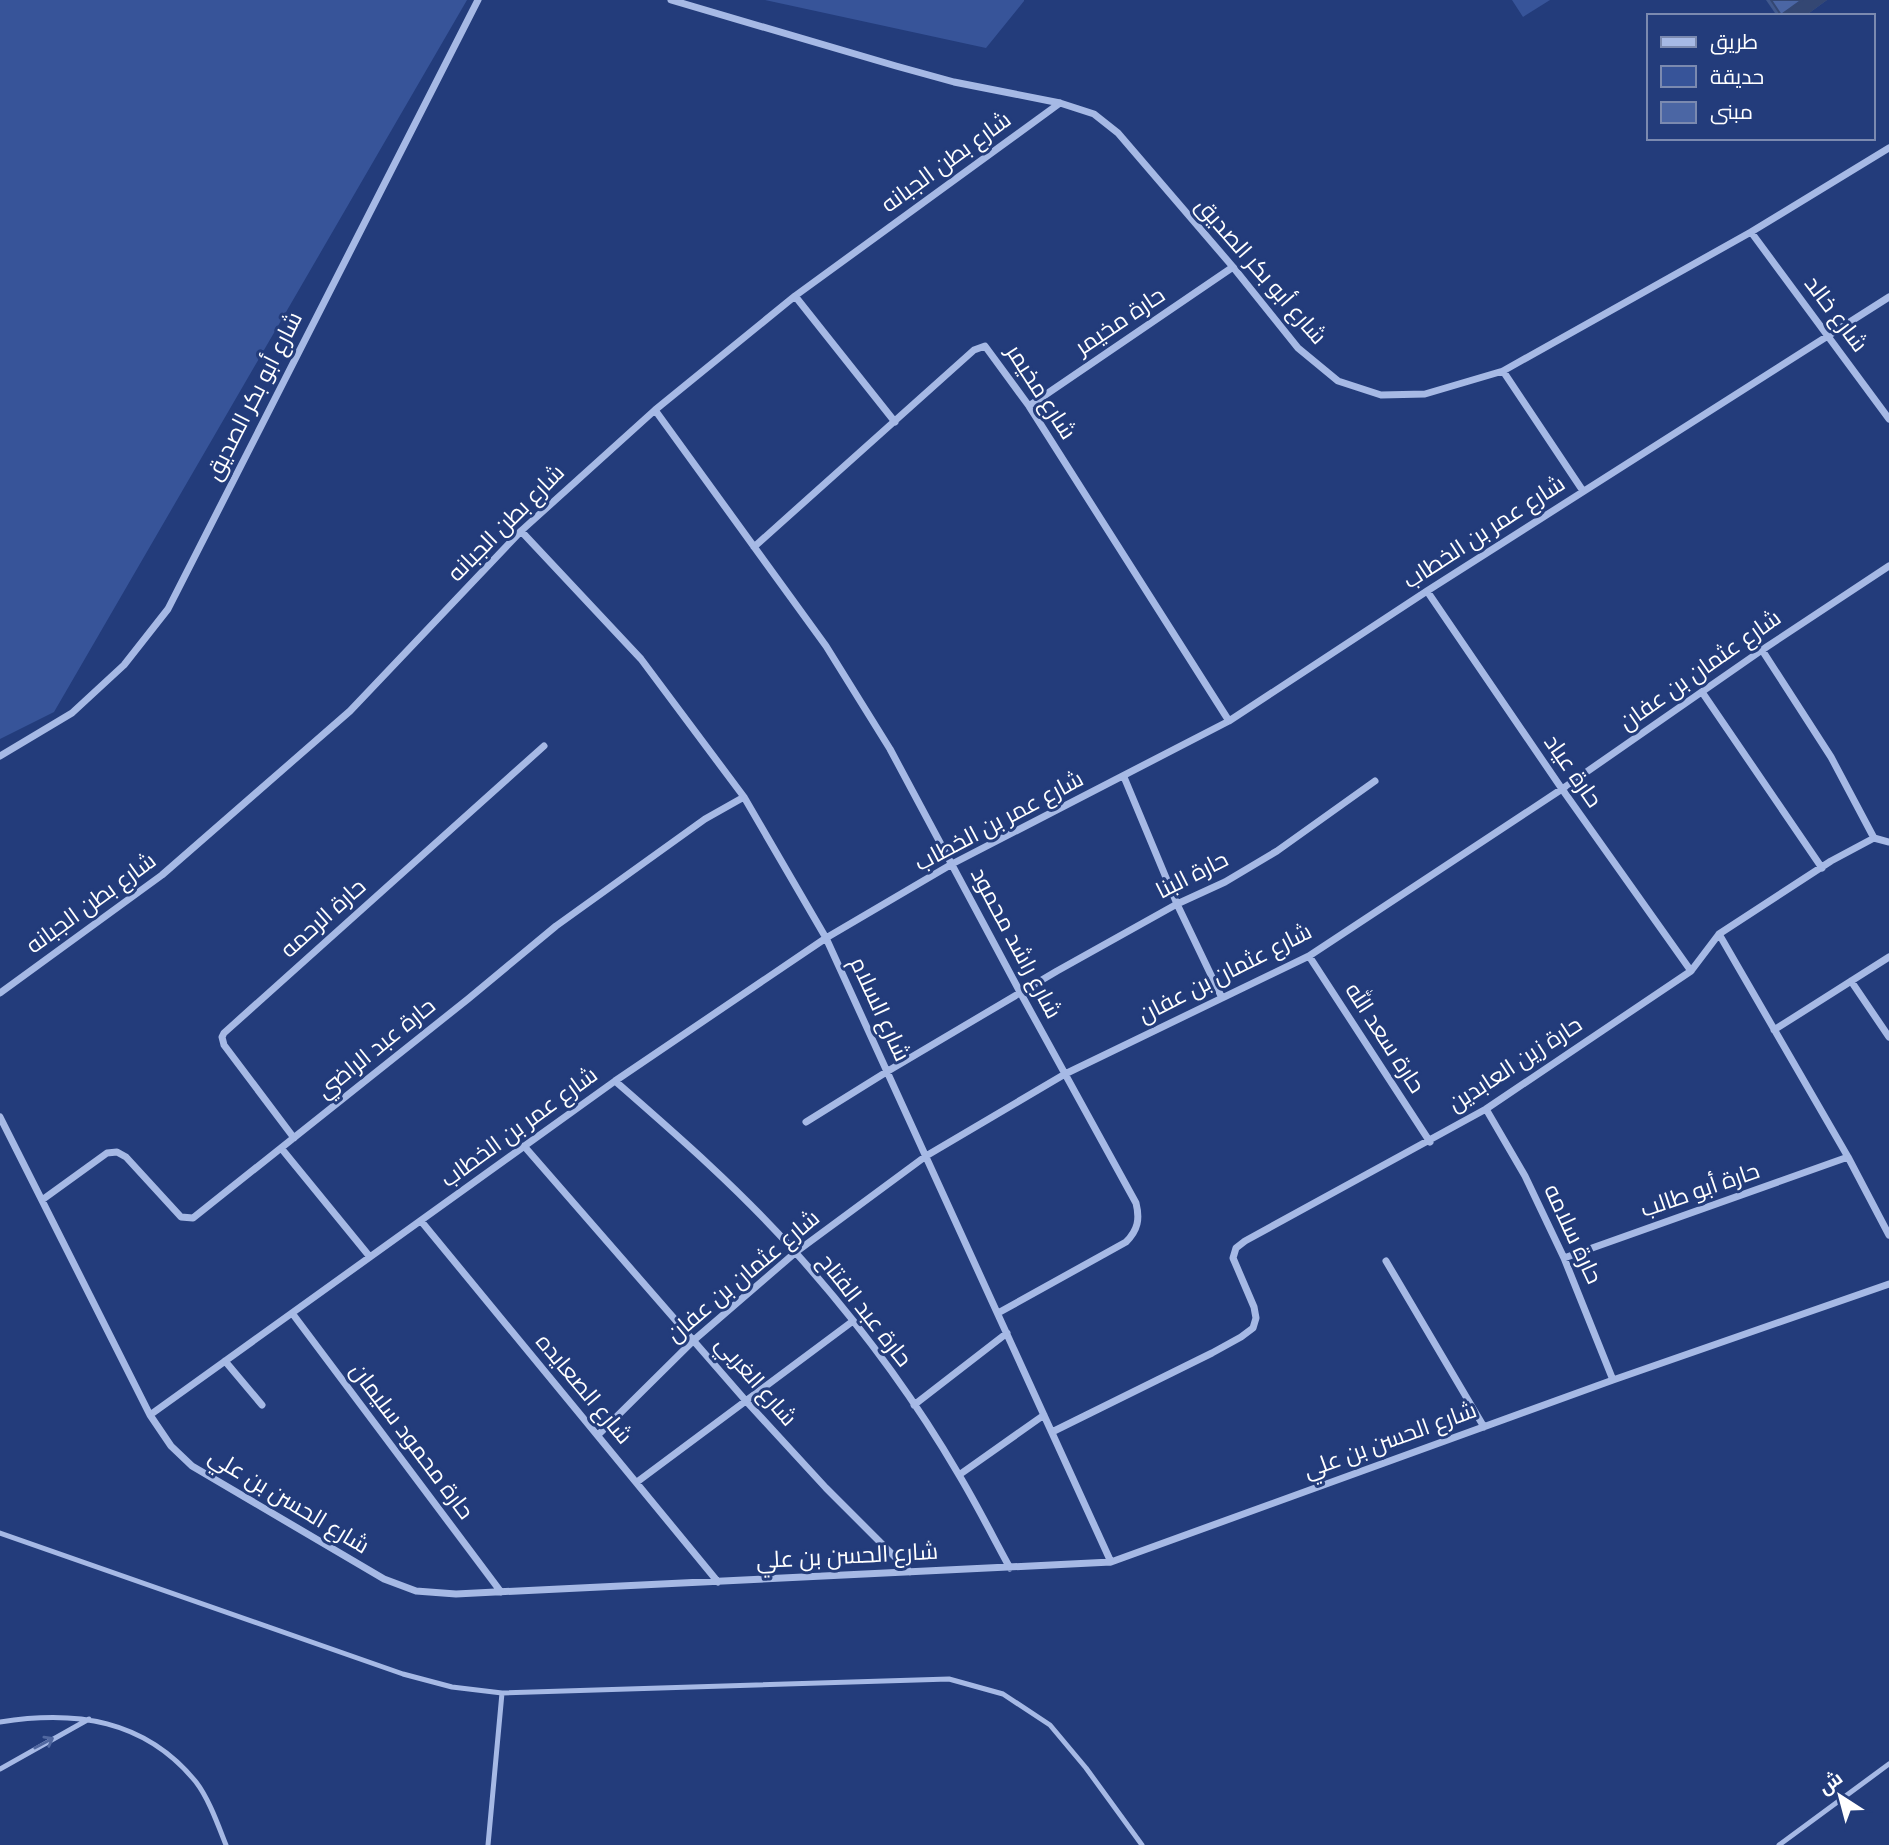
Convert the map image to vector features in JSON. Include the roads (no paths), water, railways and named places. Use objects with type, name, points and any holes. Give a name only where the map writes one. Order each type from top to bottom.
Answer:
[{"type":"street","name":"شارع أبو بكر الصديق","points":[[0,756],[72,713],[124,665],[168,609],[478,0]]},
{"type":"street","name":"شارع أبو بكر الصديق","points":[[671,0],[954,82],[1060,103],[1094,114],[1118,133],[1233,267],[1298,348],[1338,382],[1381,395],[1425,394],[1503,371],[1751,232],[1889,148]]},
{"type":"street","name":"شارع بطن الجبانه","points":[[0,993],[162,875],[350,711],[522,531],[655,410],[795,296],[1060,103]]},
{"type":"street","name":"شارع خالد","points":[[1751,232],[1889,419]]},
{"type":"street","name":"حارة مخيمر","points":[[1029,406],[1233,267]]},
{"type":"street","points":[[795,296],[895,422]]},
{"type":"street","name":"شارع عمر بن الخطاب","points":[[150,1415],[524,1146],[826,938],[952,864],[1228,721],[1889,297]]},
{"type":"street","name":"شارع مخيمر","points":[[754,547],[974,350],[982,346],[989,348],[1029,406],[1228,721]]},
{"type":"street","points":[[1503,371],[1583,491]]},
{"type":"street","name":"شارع راشد محمود","points":[[655,410],[827,646],[890,749],[1136,1203],[1138,1225],[1126,1242],[998,1313]]},
{"type":"street","name":"شارع السلام","points":[[522,531],[641,659],[744,797],[826,938],[1111,1562]]},
{"type":"street","name":"شارع عثمان بن عفان","points":[[597,1435],[694,1340],[796,1252],[926,1156],[1065,1074],[1309,956],[1562,789],[1762,650],[1889,566]]},
{"type":"street","name":"حارة عياد","points":[[1427,591],[1562,789],[1691,971]]},
{"type":"street","points":[[1762,650],[1831,757],[1874,838],[1889,842]]},
{"type":"street","points":[[1702,692],[1822,868]]},
{"type":"street","name":"حارة الرحمه","points":[[294,1138],[224,1045],[224,1033],[544,746]]},
{"type":"street","points":[[1124,777],[1177,904],[1222,998]]},
{"type":"street","name":"حارة البنا","points":[[806,1122],[1020,992],[1177,904],[1225,882],[1277,851],[1375,781]]},
{"type":"street","name":"حارة عبد الراضي","points":[[42,1200],[107,1153],[117,1152],[126,1157],[181,1217],[193,1218],[556,926],[705,819],[744,797]]},
{"type":"street","name":"حارة زين العابدين","points":[[1052,1432],[1241,1337],[1253,1328],[1256,1318],[1254,1307],[1233,1258],[1236,1248],[1245,1241],[1486,1109],[1691,971],[1719,934],[1874,838]]},
{"type":"street","points":[[1719,934],[1848,1157],[1889,1235]]},
{"type":"street","name":"حارة سعد الله","points":[[1309,956],[1430,1142]]},
{"type":"street","points":[[1774,1030],[1889,957]]},
{"type":"street","points":[[1851,981],[1889,1037]]},
{"type":"street","name":"حارة عبد الفتاح","points":[[615,1082],[709,1163],[796,1252],[853,1321],[914,1405],[959,1475],[1010,1568]]},
{"type":"street","name":"حارة سلامه","points":[[1486,1109],[1525,1176],[1564,1258],[1613,1380]]},
{"type":"street","name":"شارع الحسن بن علي","points":[[0,1117],[150,1415],[171,1446],[192,1466],[384,1579],[416,1591],[456,1594],[1111,1562],[1613,1380],[1889,1284]]},
{"type":"street","name":"شارع الغربي","points":[[524,1146],[746,1401],[826,1488],[910,1572]]},
{"type":"street","points":[[281,1148],[370,1257]]},
{"type":"street","name":"حارة أبو طالب","points":[[1564,1258],[1848,1157]]},
{"type":"street","name":"شارع الصعايده","points":[[421,1221],[718,1581]]},
{"type":"street","points":[[1386,1261],[1484,1427]]},
{"type":"street","name":"حارة محمود سليمان","points":[[292,1312],[501,1592]]},
{"type":"street","points":[[636,1482],[853,1321]]},
{"type":"street","points":[[914,1405],[1007,1333]]},
{"type":"street","points":[[225,1361],[262,1405]]},
{"type":"street","points":[[959,1475],[1044,1415]]},
{"type":"lane","points":[[0,1533],[403,1674],[452,1687],[502,1693],[949,1679],[1003,1695],[1050,1725],[1086,1768],[1142,1845]]},
{"type":"lane","points":[[488,1845],[502,1693]]},
{"type":"lane","points":[[0,1722],[33,1716],[89,1719],[131,1730],[168,1752],[197,1784],[226,1845]]},
{"type":"lane","points":[[0,1769],[89,1719]]},
{"type":"lane","points":[[1779,1845],[1889,1764]]}]
